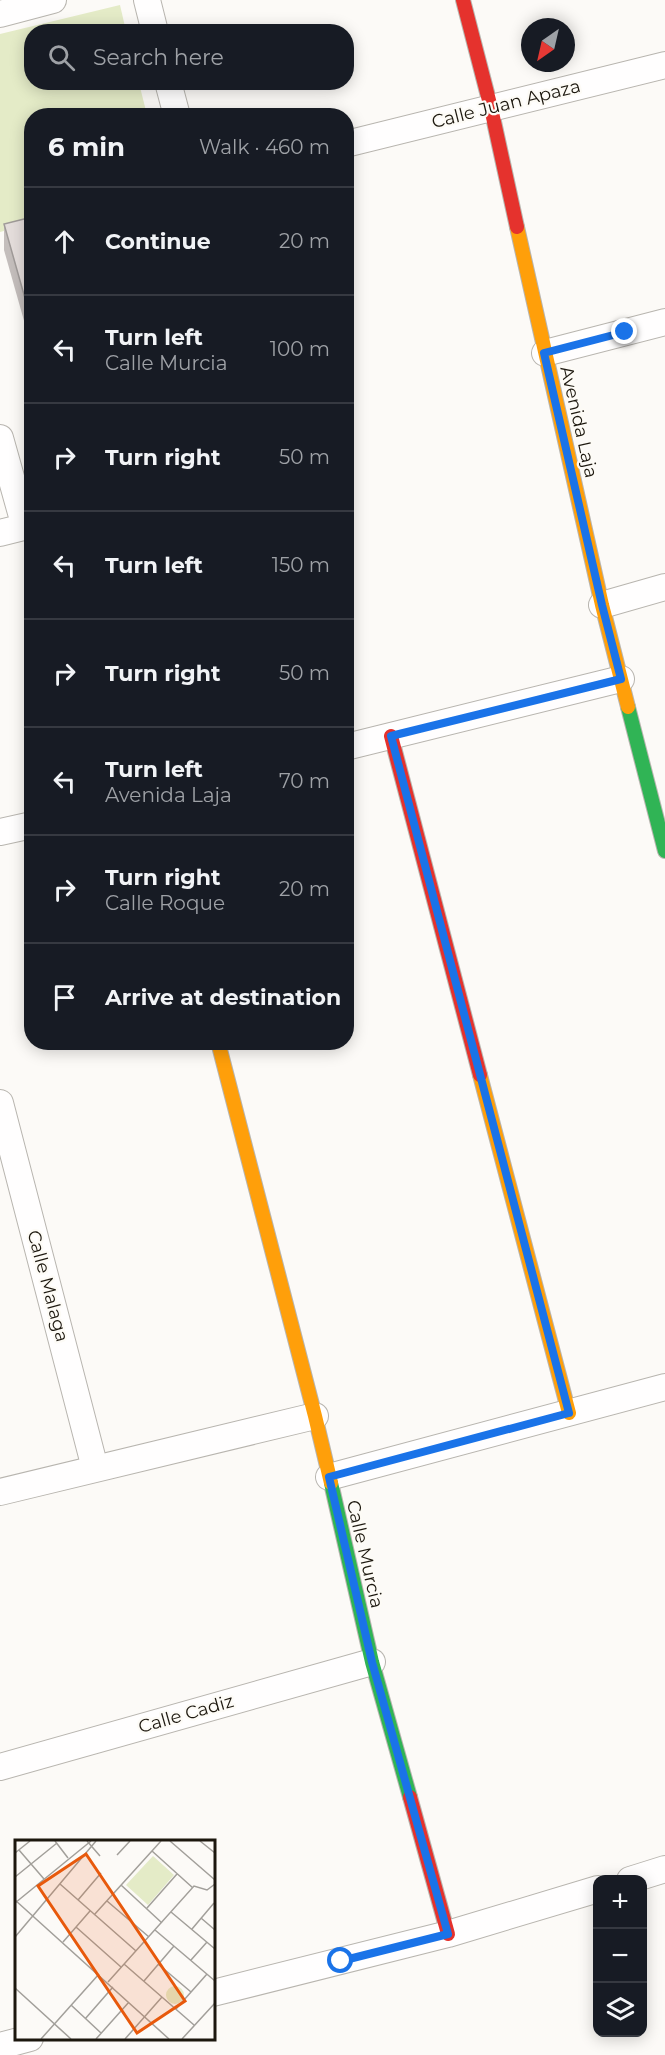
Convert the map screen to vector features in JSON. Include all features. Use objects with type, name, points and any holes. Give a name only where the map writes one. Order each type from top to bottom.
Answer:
[{"type":"street","points":[[0,14],[53,0]]},
{"type":"street","points":[[147,0],[153,24]]},
{"type":"street","name":"Avenida Laja","points":[[464,0],[491,108],[602,605],[661,816],[665,851]]},
{"type":"street","name":"Calle Juan Apaza","points":[[354,142],[665,65]]},
{"type":"street","points":[[170,90],[175,108]]},
{"type":"street","points":[[544,353],[665,322]]},
{"type":"street","points":[[0,438],[24,513]]},
{"type":"street","points":[[0,533],[24,527]]},
{"type":"street","points":[[602,605],[665,588]]},
{"type":"street","points":[[354,745],[621,679]]},
{"type":"street","points":[[391,736],[569,1413]]},
{"type":"street","points":[[0,832],[24,827]]},
{"type":"street","name":"Calle Murcia","points":[[220,1050],[315,1416],[372,1662],[448,1934]]},
{"type":"street","name":"Calle Malaga","points":[[0,1103],[95,1468]]},
{"type":"street","points":[[329,1477],[665,1387]]},
{"type":"street","points":[[0,1492],[315,1416]]},
{"type":"street","name":"Calle Cadiz","points":[[0,1767],[372,1662]]},
{"type":"street","points":[[646,1875],[665,1869]]},
{"type":"street","points":[[214,1993],[448,1934],[593,1890]]},
{"type":"street","points":[[0,2046],[22,2040]]},
{"type":"green space","points":[[120,5],[124,24],[41,24]]},
{"type":"green space","points":[[24,28],[24,90],[141,90],[145,108],[24,108],[24,226],[0,232],[0,34]]},
{"type":"building","points":[[24,219],[24,295],[4,224]]},
{"type":"traffic: fast","points":[[628,707],[665,851]]},
{"type":"traffic: fast","points":[[331,1483],[372,1662],[410,1797]]},
{"type":"traffic: slow","points":[[517,227],[602,605],[628,707]]},
{"type":"traffic: slow","points":[[220,1050],[331,1483]]},
{"type":"traffic: slow","points":[[480,1075],[569,1413]]},
{"type":"traffic: jam","points":[[463,0],[491,108],[517,227]]},
{"type":"traffic: jam","points":[[391,736],[480,1075]]},
{"type":"traffic: jam","points":[[410,1797],[448,1934]]},
{"type":"route","points":[[341,1961],[448,1934],[372,1662],[329,1477],[569,1413],[391,736],[621,679],[544,353],[625,332]]}]
